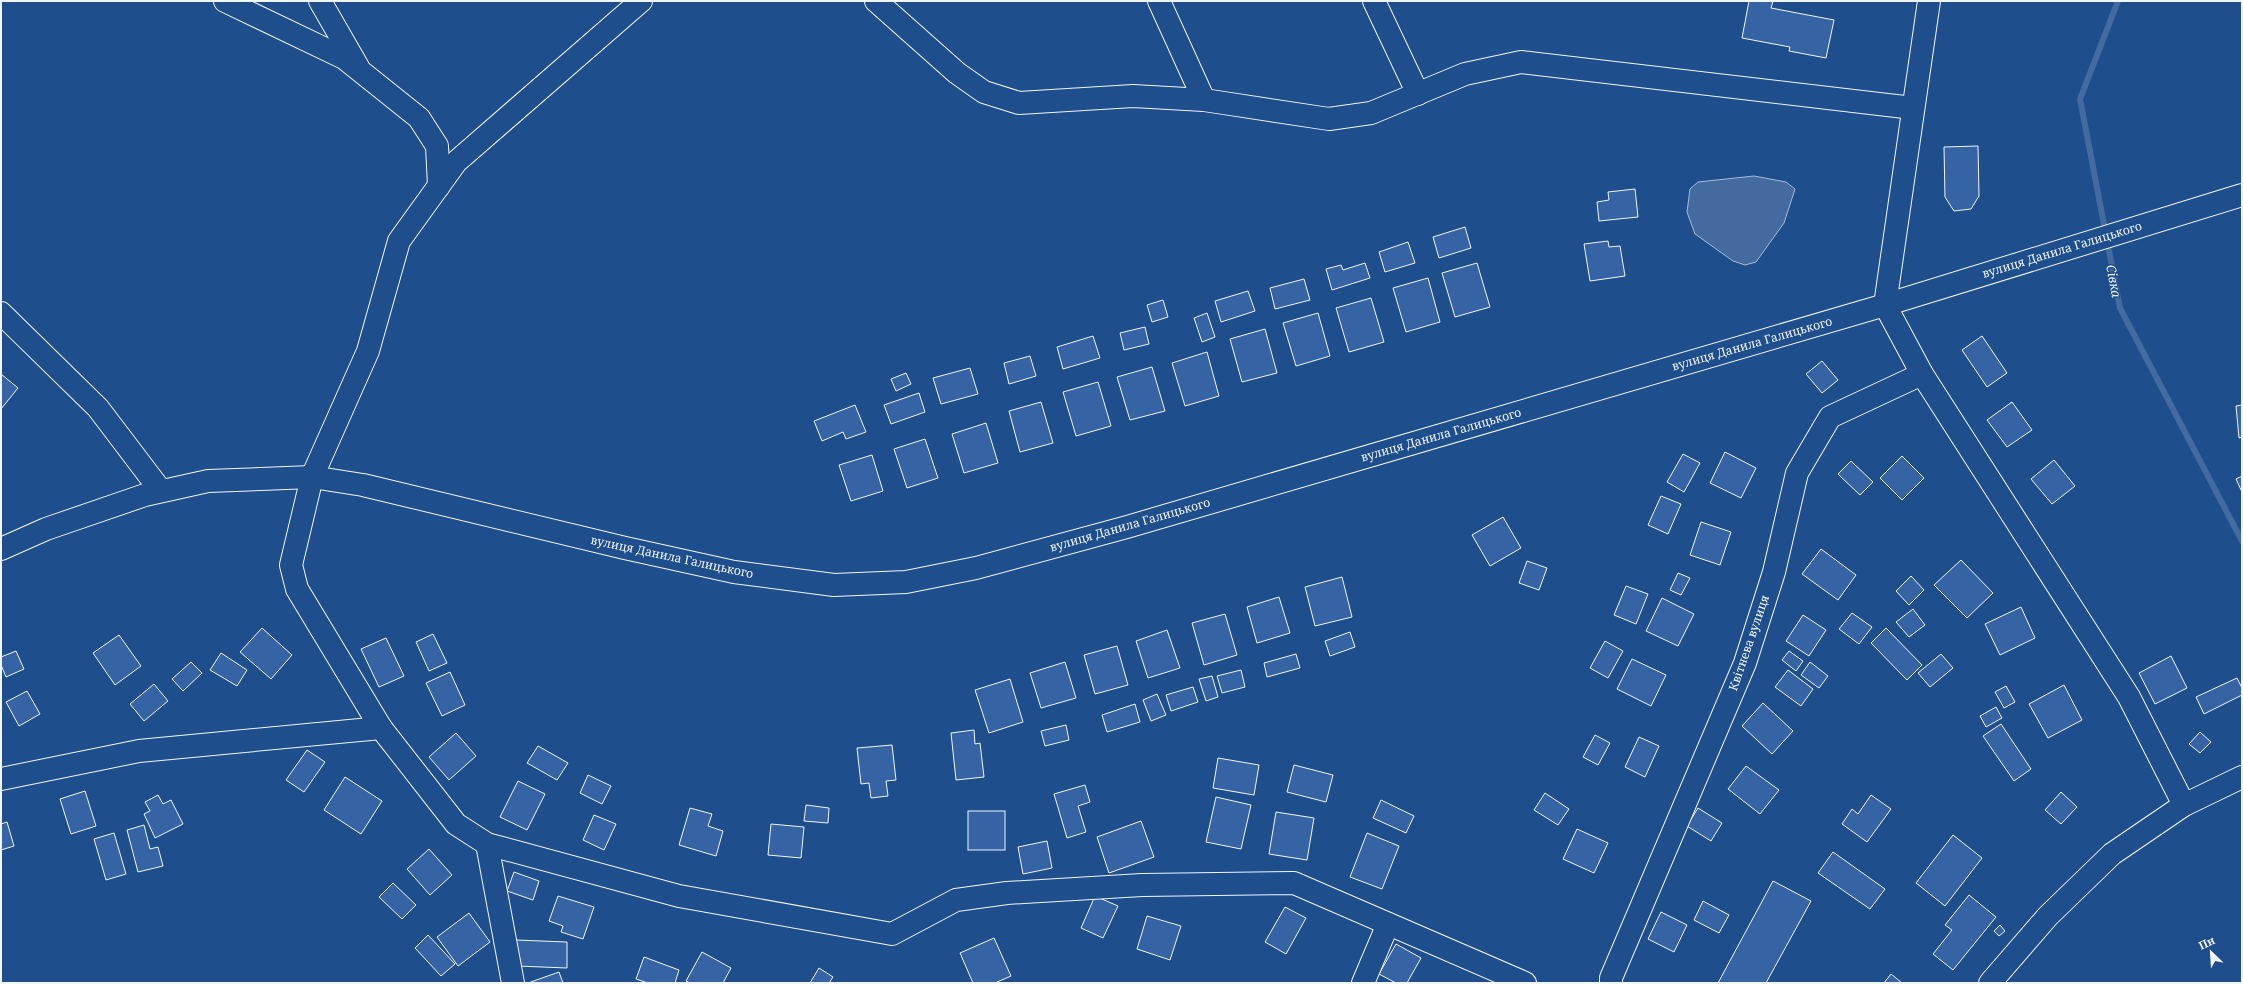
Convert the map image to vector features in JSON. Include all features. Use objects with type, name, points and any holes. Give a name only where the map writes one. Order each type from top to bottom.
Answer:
[{"type":"street","points":[[225,1],[344,58],[419,118],[437,146],[438,186]]},
{"type":"street","points":[[320,1],[360,71]]},
{"type":"street","points":[[641,1],[456,162],[399,241],[368,350],[312,477],[291,565],[297,589],[381,728],[456,824],[487,844],[679,896],[892,934],[956,900],[1007,893],[1142,885],[1294,883],[1525,983]]},
{"type":"street","points":[[876,1],[957,73],[984,92],[1018,103],[1133,96],[1204,100],[1328,119],[1371,113],[1464,74],[1521,62],[1913,108]]},
{"type":"street","points":[[1159,1],[1204,100]]},
{"type":"street","points":[[1374,1],[1418,94]]},
{"type":"street","points":[[1928,1],[1885,305],[1922,374],[2129,697],[2184,805]]},
{"type":"street","name":"вулиця Данила Галицького","points":[[1,549],[46,529],[145,495],[161,491],[208,481],[312,477],[363,485],[625,548],[734,572],[834,584],[906,582],[976,568],[1127,527],[1885,305],[2242,195]]},
{"type":"street","points":[[1,313],[98,408],[161,491]]},
{"type":"street","name":"Квітнева вулиця","points":[[1611,983],[1611,978],[1745,662],[1774,572],[1796,473],[1830,417],[1922,374]]},
{"type":"street","points":[[1,779],[139,751],[381,728]]},
{"type":"street","points":[[1990,983],[2048,916],[2112,854],[2184,805],[2242,777]]},
{"type":"street","points":[[487,844],[513,983]]},
{"type":"street","points":[[1363,983],[1388,924]]},
{"type":"water","points":[[1754,176],[1786,182],[1795,189],[1784,223],[1756,262],[1745,265],[1733,261],[1695,234],[1687,212],[1690,189],[1698,182]]},
{"type":"building","points":[[1749,1],[1773,1],[1771,8],[1834,20],[1826,58],[1789,51],[1790,47],[1742,38]]},
{"type":"building","points":[[1978,146],[1979,196],[1971,209],[1954,211],[1945,197],[1944,147]]},
{"type":"building","points":[[1635,189],[1638,217],[1599,221],[1597,202],[1609,200],[1608,192]]},
{"type":"building","points":[[1465,227],[1471,248],[1439,258],[1433,237]]},
{"type":"building","points":[[1608,241],[1609,247],[1620,246],[1625,276],[1590,281],[1584,244]]},
{"type":"building","points":[[1408,242],[1415,263],[1385,272],[1379,252]]},
{"type":"building","points":[[1365,263],[1370,278],[1332,290],[1326,269],[1341,265],[1343,270]]},
{"type":"building","points":[[1477,263],[1490,307],[1455,317],[1442,273]]},
{"type":"building","points":[[1428,278],[1440,322],[1406,332],[1393,288]]},
{"type":"building","points":[[1304,279],[1310,300],[1275,309],[1270,288]]},
{"type":"building","points":[[1248,291],[1255,311],[1221,322],[1215,301]]},
{"type":"building","points":[[1371,298],[1384,342],[1349,352],[1336,308]]},
{"type":"building","points":[[1163,300],[1168,317],[1152,322],[1147,305]]},
{"type":"building","points":[[1207,313],[1215,337],[1202,342],[1194,318]]},
{"type":"building","points":[[1318,313],[1330,356],[1296,366],[1283,323]]},
{"type":"building","points":[[1145,327],[1149,344],[1124,350],[1120,333]]},
{"type":"building","points":[[1265,329],[1277,373],[1242,382],[1230,339]]},
{"type":"building","points":[[1093,336],[1100,358],[1063,369],[1057,347]]},
{"type":"building","points":[[1982,336],[2007,373],[1987,387],[1962,350]]},
{"type":"building","points":[[1207,352],[1219,396],[1185,406],[1172,363]]},
{"type":"building","points":[[1030,356],[1036,376],[1009,384],[1004,363]]},
{"type":"building","points":[[1822,361],[1838,380],[1822,393],[1806,374]]},
{"type":"building","points":[[1152,367],[1165,411],[1130,420],[1117,377]]},
{"type":"building","points":[[970,368],[978,394],[941,404],[933,378]]},
{"type":"building","points":[[906,373],[911,384],[896,391],[891,379]]},
{"type":"building","points":[[1,374],[18,388],[1,409]]},
{"type":"building","points":[[1098,382],[1111,426],[1076,436],[1063,392]]},
{"type":"building","points":[[919,393],[925,412],[891,424],[884,405]]},
{"type":"building","points":[[1041,402],[1053,443],[1020,452],[1009,411]]},
{"type":"building","points":[[2012,402],[2032,430],[2007,447],[1987,420]]},
{"type":"building","points":[[855,405],[866,432],[846,439],[843,432],[822,441],[814,421]]},
{"type":"building","points":[[2242,405],[2242,437],[2239,438],[2236,406]]},
{"type":"building","points":[[986,423],[998,463],[964,473],[952,434]]},
{"type":"building","points":[[925,439],[938,478],[907,488],[894,449]]},
{"type":"building","points":[[1725,452],[1756,468],[1741,498],[1710,483]]},
{"type":"building","points":[[1683,454],[1700,463],[1684,492],[1667,482]]},
{"type":"building","points":[[872,455],[883,491],[851,501],[839,465]]},
{"type":"building","points":[[1902,456],[1924,478],[1902,500],[1880,478]]},
{"type":"building","points":[[2054,460],[2075,486],[2052,504],[2031,479]]},
{"type":"building","points":[[1851,461],[1873,482],[1860,495],[1838,474]]},
{"type":"building","points":[[2242,476],[2242,492],[2236,479]]},
{"type":"building","points":[[1661,496],[1681,504],[1668,534],[1648,525]]},
{"type":"building","points":[[1503,517],[1521,548],[1490,566],[1472,535]]},
{"type":"building","points":[[1701,522],[1731,532],[1720,565],[1690,555]]},
{"type":"building","points":[[1821,549],[1856,575],[1838,600],[1802,574]]},
{"type":"building","points":[[1961,560],[1993,593],[1967,618],[1934,585]]},
{"type":"building","points":[[1527,561],[1547,568],[1539,590],[1519,583]]},
{"type":"building","points":[[1678,573],[1690,578],[1681,595],[1670,590]]},
{"type":"building","points":[[1911,576],[1924,590],[1909,605],[1896,591]]},
{"type":"building","points":[[1342,577],[1352,617],[1315,626],[1305,587]]},
{"type":"building","points":[[1626,586],[1648,594],[1636,624],[1614,615]]},
{"type":"building","points":[[1279,597],[1290,633],[1257,643],[1247,607]]},
{"type":"building","points":[[1662,598],[1694,614],[1678,646],[1646,631]]},
{"type":"building","points":[[2021,607],[2035,638],[2000,655],[1985,624]]},
{"type":"building","points":[[1913,609],[1925,625],[1909,637],[1896,622]]},
{"type":"building","points":[[1852,613],[1872,627],[1859,644],[1839,629]]},
{"type":"building","points":[[1225,614],[1237,655],[1204,665],[1192,623]]},
{"type":"building","points":[[1803,615],[1826,630],[1809,656],[1786,641]]},
{"type":"building","points":[[262,628],[292,655],[271,679],[240,652]]},
{"type":"building","points":[[1886,628],[1922,665],[1907,680],[1871,643]]},
{"type":"building","points":[[1167,630],[1180,668],[1148,678],[1136,641]]},
{"type":"building","points":[[1350,632],[1355,647],[1330,656],[1325,641]]},
{"type":"building","points":[[433,634],[447,663],[429,671],[416,642]]},
{"type":"building","points":[[119,635],[141,666],[115,685],[93,653]]},
{"type":"building","points":[[386,638],[404,676],[379,687],[361,649]]},
{"type":"building","points":[[1605,641],[1623,651],[1608,678],[1590,668]]},
{"type":"building","points":[[1117,646],[1128,685],[1095,694],[1084,655]]},
{"type":"building","points":[[16,651],[24,669],[6,677],[1,665],[1,657]]},
{"type":"building","points":[[1789,651],[1803,661],[1796,671],[1782,660]]},
{"type":"building","points":[[221,653],[247,670],[237,686],[210,670]]},
{"type":"building","points":[[1296,654],[1300,668],[1267,677],[1264,663]]},
{"type":"building","points":[[1941,654],[1953,668],[1930,687],[1918,673]]},
{"type":"building","points":[[2171,656],[2187,688],[2155,704],[2139,673]]},
{"type":"building","points":[[1632,659],[1666,675],[1651,706],[1617,689]]},
{"type":"building","points":[[191,662],[202,673],[183,691],[172,679]]},
{"type":"building","points":[[1065,662],[1076,698],[1041,708],[1030,673]]},
{"type":"building","points":[[1810,662],[1828,676],[1819,688],[1801,675]]},
{"type":"building","points":[[1241,670],[1245,687],[1222,693],[1217,676]]},
{"type":"building","points":[[1788,670],[1813,689],[1801,706],[1775,687]]},
{"type":"building","points":[[450,672],[465,705],[442,716],[426,683]]},
{"type":"building","points":[[1212,676],[1218,697],[1206,701],[1199,679]]},
{"type":"building","points":[[2237,678],[2242,688],[2242,695],[2204,714],[2196,697]]},
{"type":"building","points":[[1010,679],[1023,722],[989,733],[975,690]]},
{"type":"building","points":[[154,684],[168,701],[144,721],[130,704]]},
{"type":"building","points":[[2064,685],[2082,720],[2048,738],[2029,704]]},
{"type":"building","points":[[2006,686],[2015,702],[2004,708],[1995,692]]},
{"type":"building","points":[[1193,687],[1198,702],[1171,711],[1166,695]]},
{"type":"building","points":[[27,691],[40,714],[19,726],[6,702]]},
{"type":"building","points":[[1157,694],[1166,715],[1151,721],[1143,700]]},
{"type":"building","points":[[1763,703],[1793,731],[1772,754],[1742,726]]},
{"type":"building","points":[[1135,704],[1140,722],[1107,732],[1102,715]]},
{"type":"building","points":[[1996,707],[2002,718],[1986,727],[1980,716]]},
{"type":"building","points":[[2001,724],[2031,769],[2014,781],[1983,736]]},
{"type":"building","points":[[1066,725],[1069,740],[1045,746],[1041,731]]},
{"type":"building","points":[[974,730],[975,744],[980,743],[984,777],[956,780],[951,733]]},
{"type":"building","points":[[2200,732],[2211,742],[2200,753],[2189,744]]},
{"type":"building","points":[[456,733],[476,756],[449,780],[429,757]]},
{"type":"building","points":[[1595,735],[1610,743],[1598,765],[1583,757]]},
{"type":"building","points":[[1639,737],[1659,746],[1645,777],[1625,767]]},
{"type":"building","points":[[892,745],[896,780],[886,781],[888,796],[871,798],[869,783],[861,784],[857,748]]},
{"type":"building","points":[[538,746],[568,763],[557,780],[527,763]]},
{"type":"building","points":[[307,750],[325,762],[304,792],[286,780]]},
{"type":"building","points":[[1218,758],[1259,765],[1254,795],[1213,788]]},
{"type":"building","points":[[1294,765],[1333,775],[1326,802],[1287,792]]},
{"type":"building","points":[[1746,766],[1779,790],[1760,814],[1728,789]]},
{"type":"building","points":[[588,775],[611,786],[602,804],[580,793]]},
{"type":"building","points":[[345,777],[382,801],[361,834],[324,810]]},
{"type":"building","points":[[518,781],[545,794],[527,830],[500,817]]},
{"type":"building","points":[[1085,785],[1090,802],[1078,806],[1086,832],[1067,838],[1054,794]]},
{"type":"building","points":[[85,791],[96,826],[71,834],[60,799]]},
{"type":"building","points":[[2061,792],[2077,807],[2061,824],[2045,810]]},
{"type":"building","points":[[1545,793],[1569,809],[1558,825],[1534,810]]},
{"type":"building","points":[[158,795],[163,804],[171,800],[183,824],[155,838],[144,814],[150,811],[145,802]]},
{"type":"building","points":[[1871,795],[1891,809],[1867,842],[1842,824],[1852,809],[1858,814]]},
{"type":"building","points":[[1216,797],[1251,805],[1241,849],[1206,842]]},
{"type":"building","points":[[1381,800],[1414,816],[1406,833],[1373,818]]},
{"type":"building","points":[[806,805],[829,808],[828,823],[804,821]]},
{"type":"building","points":[[690,808],[712,814],[708,826],[723,831],[716,856],[679,845]]},
{"type":"building","points":[[1698,808],[1722,823],[1711,841],[1687,826]]},
{"type":"building","points":[[968,811],[1005,811],[1005,850],[968,850]]},
{"type":"building","points":[[1276,812],[1314,818],[1307,860],[1269,854]]},
{"type":"building","points":[[594,815],[616,824],[604,850],[583,840]]},
{"type":"building","points":[[1141,821],[1154,857],[1109,873],[1097,837]]},
{"type":"building","points":[[7,822],[14,846],[1,850],[1,824]]},
{"type":"building","points":[[771,824],[804,827],[801,858],[768,855]]},
{"type":"building","points":[[144,825],[150,849],[158,847],[163,866],[138,872],[127,830]]},
{"type":"building","points":[[1577,829],[1608,843],[1594,873],[1563,859]]},
{"type":"building","points":[[114,833],[126,874],[106,880],[94,839]]},
{"type":"building","points":[[1367,833],[1399,846],[1382,889],[1350,877]]},
{"type":"building","points":[[1953,835],[1982,858],[1945,906],[1916,883]]},
{"type":"building","points":[[1047,841],[1052,868],[1023,874],[1018,847]]},
{"type":"building","points":[[429,849],[452,875],[430,895],[407,869]]},
{"type":"building","points":[[1833,852],[1885,889],[1870,909],[1818,873]]},
{"type":"building","points":[[514,872],[539,881],[533,900],[507,891]]},
{"type":"building","points":[[1773,881],[1811,901],[1766,983],[1718,983]]},
{"type":"building","points":[[393,883],[416,905],[402,919],[379,897]]},
{"type":"building","points":[[1969,895],[1996,917],[1953,970],[1933,954],[1952,930],[1945,925]]},
{"type":"building","points":[[558,896],[594,907],[583,939],[561,932],[563,926],[549,921]]},
{"type":"building","points":[[1095,896],[1118,906],[1103,938],[1081,928]]},
{"type":"building","points":[[1703,901],[1729,915],[1719,933],[1694,920]]},
{"type":"building","points":[[1285,907],[1306,918],[1286,954],[1265,942]]},
{"type":"building","points":[[1661,912],[1687,925],[1674,952],[1648,939]]},
{"type":"building","points":[[469,913],[490,942],[458,966],[437,937]]},
{"type":"building","points":[[1147,916],[1181,926],[1170,960],[1137,949]]},
{"type":"building","points":[[2000,925],[2005,931],[1999,936],[1994,931]]},
{"type":"building","points":[[428,935],[455,964],[441,976],[415,948]]},
{"type":"building","points":[[994,938],[1011,976],[995,983],[973,983],[960,953]]},
{"type":"building","points":[[516,940],[567,942],[567,968],[516,966]]},
{"type":"building","points":[[1396,944],[1421,958],[1407,983],[1396,983],[1379,974]]},
{"type":"building","points":[[702,952],[731,968],[723,983],[690,983],[686,981]]},
{"type":"building","points":[[644,957],[679,970],[675,983],[648,983],[636,979]]},
{"type":"building","points":[[819,968],[833,977],[829,983],[810,983]]},
{"type":"building","points":[[559,972],[563,983],[528,983]]},
{"type":"building","points":[[1891,974],[1902,983],[1884,983]]},
{"type":"waterway","name":"Сівка","points":[[2118,1],[2080,99],[2120,308],[2242,541]]}]
